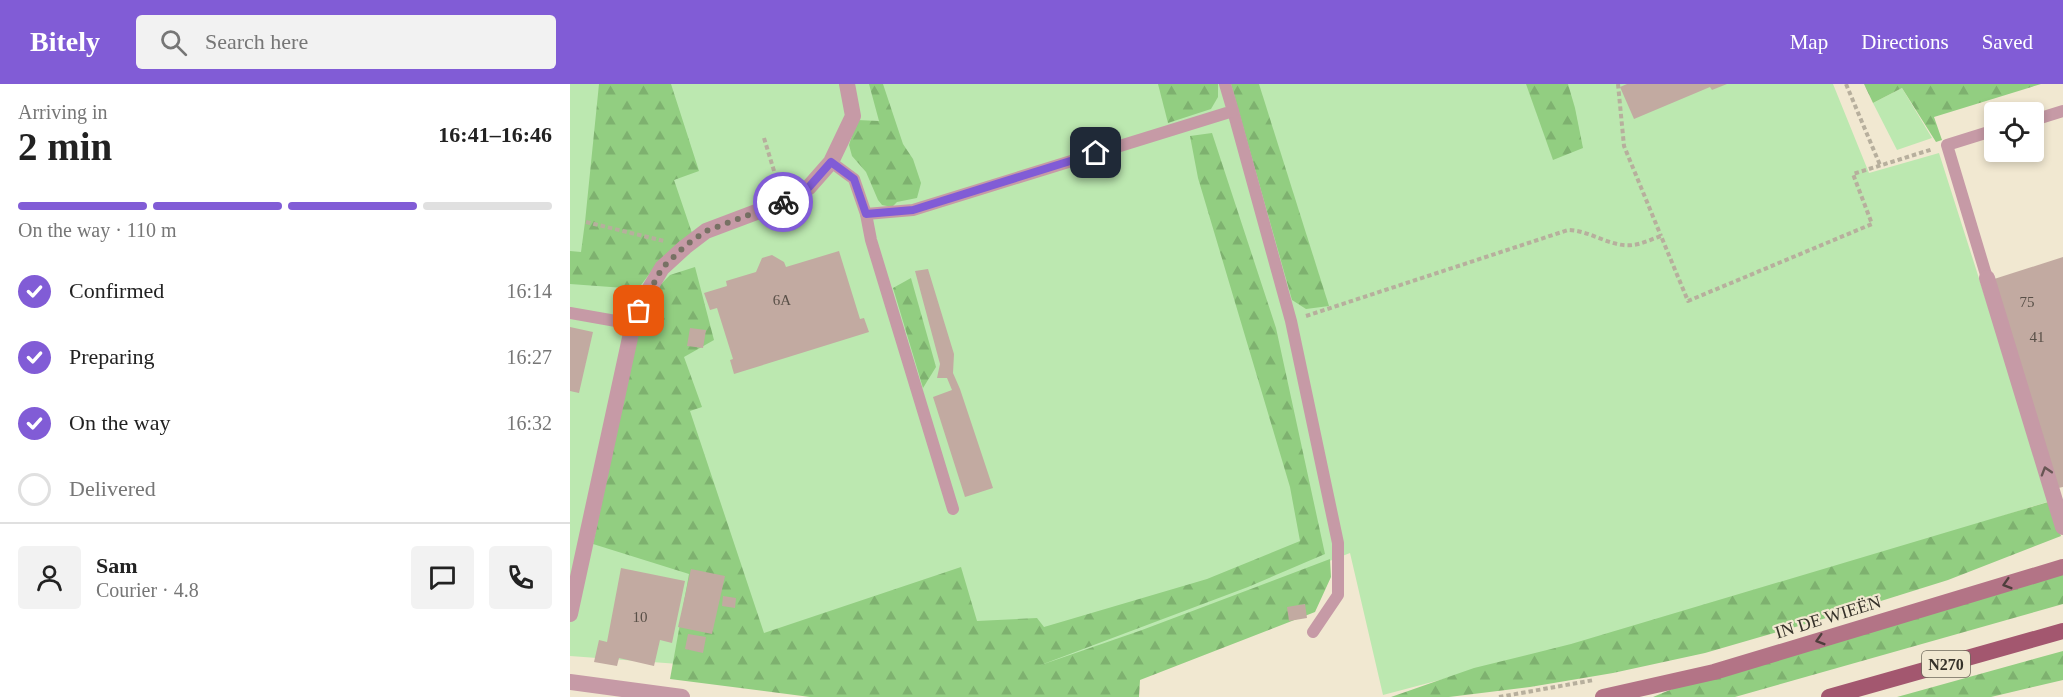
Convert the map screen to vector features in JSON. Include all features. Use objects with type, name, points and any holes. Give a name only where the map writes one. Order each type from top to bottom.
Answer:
[{"type":"main road","name":"IN DE WIEËN","points":[[1603,697],[1714,672],[2063,567]]},
{"type":"main road","name":"N270","points":[[1829,697],[2063,631]]},
{"type":"street","points":[[570,614],[633,324],[644,298],[662,268],[685,246],[706,231],[783,202],[809,187],[831,162],[853,116],[847,84]]},
{"type":"street","points":[[1987,278],[2063,527]]},
{"type":"street","points":[[570,682],[682,697]]},
{"type":"lane","points":[[1225,84],[1291,321],[1338,543],[1338,595],[1312,632]]},
{"type":"lane","points":[[866,214],[913,210],[1233,111]]},
{"type":"lane","points":[[2044,117],[2063,111]]},
{"type":"lane","points":[[1984,133],[1947,145],[1987,278]]},
{"type":"lane","points":[[831,162],[854,179],[953,509]]},
{"type":"lane","points":[[570,313],[633,324]]},
{"type":"path","points":[[1618,84],[1624,146],[1688,301],[1872,224],[1853,174],[1947,145]]},
{"type":"path","points":[[1846,84],[1880,165]]},
{"type":"path","points":[[764,138],[783,202]]},
{"type":"path","points":[[586,222],[685,246]]},
{"type":"path","points":[[1291,321],[1568,230],[1580,230],[1612,242],[1632,245],[1661,236]]},
{"type":"green space","points":[[570,84],[1833,84],[1869,173],[1939,153],[2050,501],[1705,610],[1383,695],[1350,553],[1005,688],[570,656]]},
{"type":"green space","points":[[599,84],[671,84],[699,171],[674,180],[692,233],[660,260],[638,289],[570,284],[570,251],[581,252]]},
{"type":"green space","points":[[869,84],[883,84],[903,144],[913,159],[921,183],[917,198],[897,202],[892,207],[882,205],[878,200],[866,172],[852,156],[849,145],[857,120],[879,121]]},
{"type":"green space","points":[[1158,84],[1218,84],[1218,97],[1211,109],[1168,123]]},
{"type":"green space","points":[[1231,84],[1259,84],[1329,306],[1306,309],[1292,300]]},
{"type":"green space","points":[[1526,84],[1568,84],[1583,148],[1553,160]]},
{"type":"green space","points":[[1864,84],[2041,84],[1934,117],[1942,140],[1936,142],[1902,88],[1873,103]]},
{"type":"green space","points":[[1902,88],[1932,138],[1897,150],[1873,103]]},
{"type":"green space","points":[[1212,133],[1276,328],[1325,554],[1248,587],[1038,666],[1142,630],[1330,559],[1331,577],[1315,612],[1140,680],[1139,697],[810,697],[670,679],[689,574],[593,544],[635,344],[648,303],[657,288],[670,275],[695,267],[714,340],[684,357],[702,407],[690,411],[764,633],[961,567],[977,621],[1037,618],[1044,627],[1207,579],[1300,541],[1290,487],[1198,178],[1190,136]]},
{"type":"green space","points":[[911,278],[936,367],[923,388],[893,288]]},
{"type":"green space","points":[[2048,502],[2061,536],[1948,580],[1833,616],[1705,653],[1613,673],[1530,687],[1449,697],[1391,697],[1474,668],[1571,644]]},
{"type":"green space","points":[[2063,572],[2063,604],[1735,697],[1653,697],[1677,687]]},
{"type":"green space","points":[[2063,651],[2063,680],[1991,697],[1897,697]]},
{"type":"building","points":[[1627,84],[1727,84],[1712,90],[1710,87],[1634,119],[1620,87]]},
{"type":"building","points":[[839,251],[860,319],[864,318],[869,332],[734,374],[730,360],[733,359],[717,308],[710,310],[704,293],[727,286],[726,281],[756,272],[762,258],[772,255],[784,262],[786,267]]},
{"type":"building","points":[[2063,257],[2063,487],[2058,488],[1991,280]]},
{"type":"building","points":[[928,269],[954,354],[953,373],[993,488],[965,497],[933,397],[952,390],[947,378],[937,378],[940,364],[915,271]]},
{"type":"building","points":[[570,327],[593,332],[579,393],[570,391]]},
{"type":"building","points":[[690,328],[706,330],[703,348],[687,346]]},
{"type":"building","points":[[621,568],[685,581],[672,643],[660,640],[654,666],[619,658],[617,666],[594,662],[599,640],[607,642]]},
{"type":"building","points":[[691,569],[725,576],[712,634],[678,627]]},
{"type":"building","points":[[723,596],[736,598],[735,608],[722,606]]},
{"type":"building","points":[[1305,604],[1307,618],[1289,621],[1287,607]]},
{"type":"building","points":[[688,634],[706,637],[703,653],[685,649]]},
{"type":"way so far","points":[[639,311],[662,268],[685,246],[706,231],[783,202]]},
{"type":"route","points":[[783,202],[809,187],[831,162],[854,179],[866,214],[913,210],[1096,153]]}]
